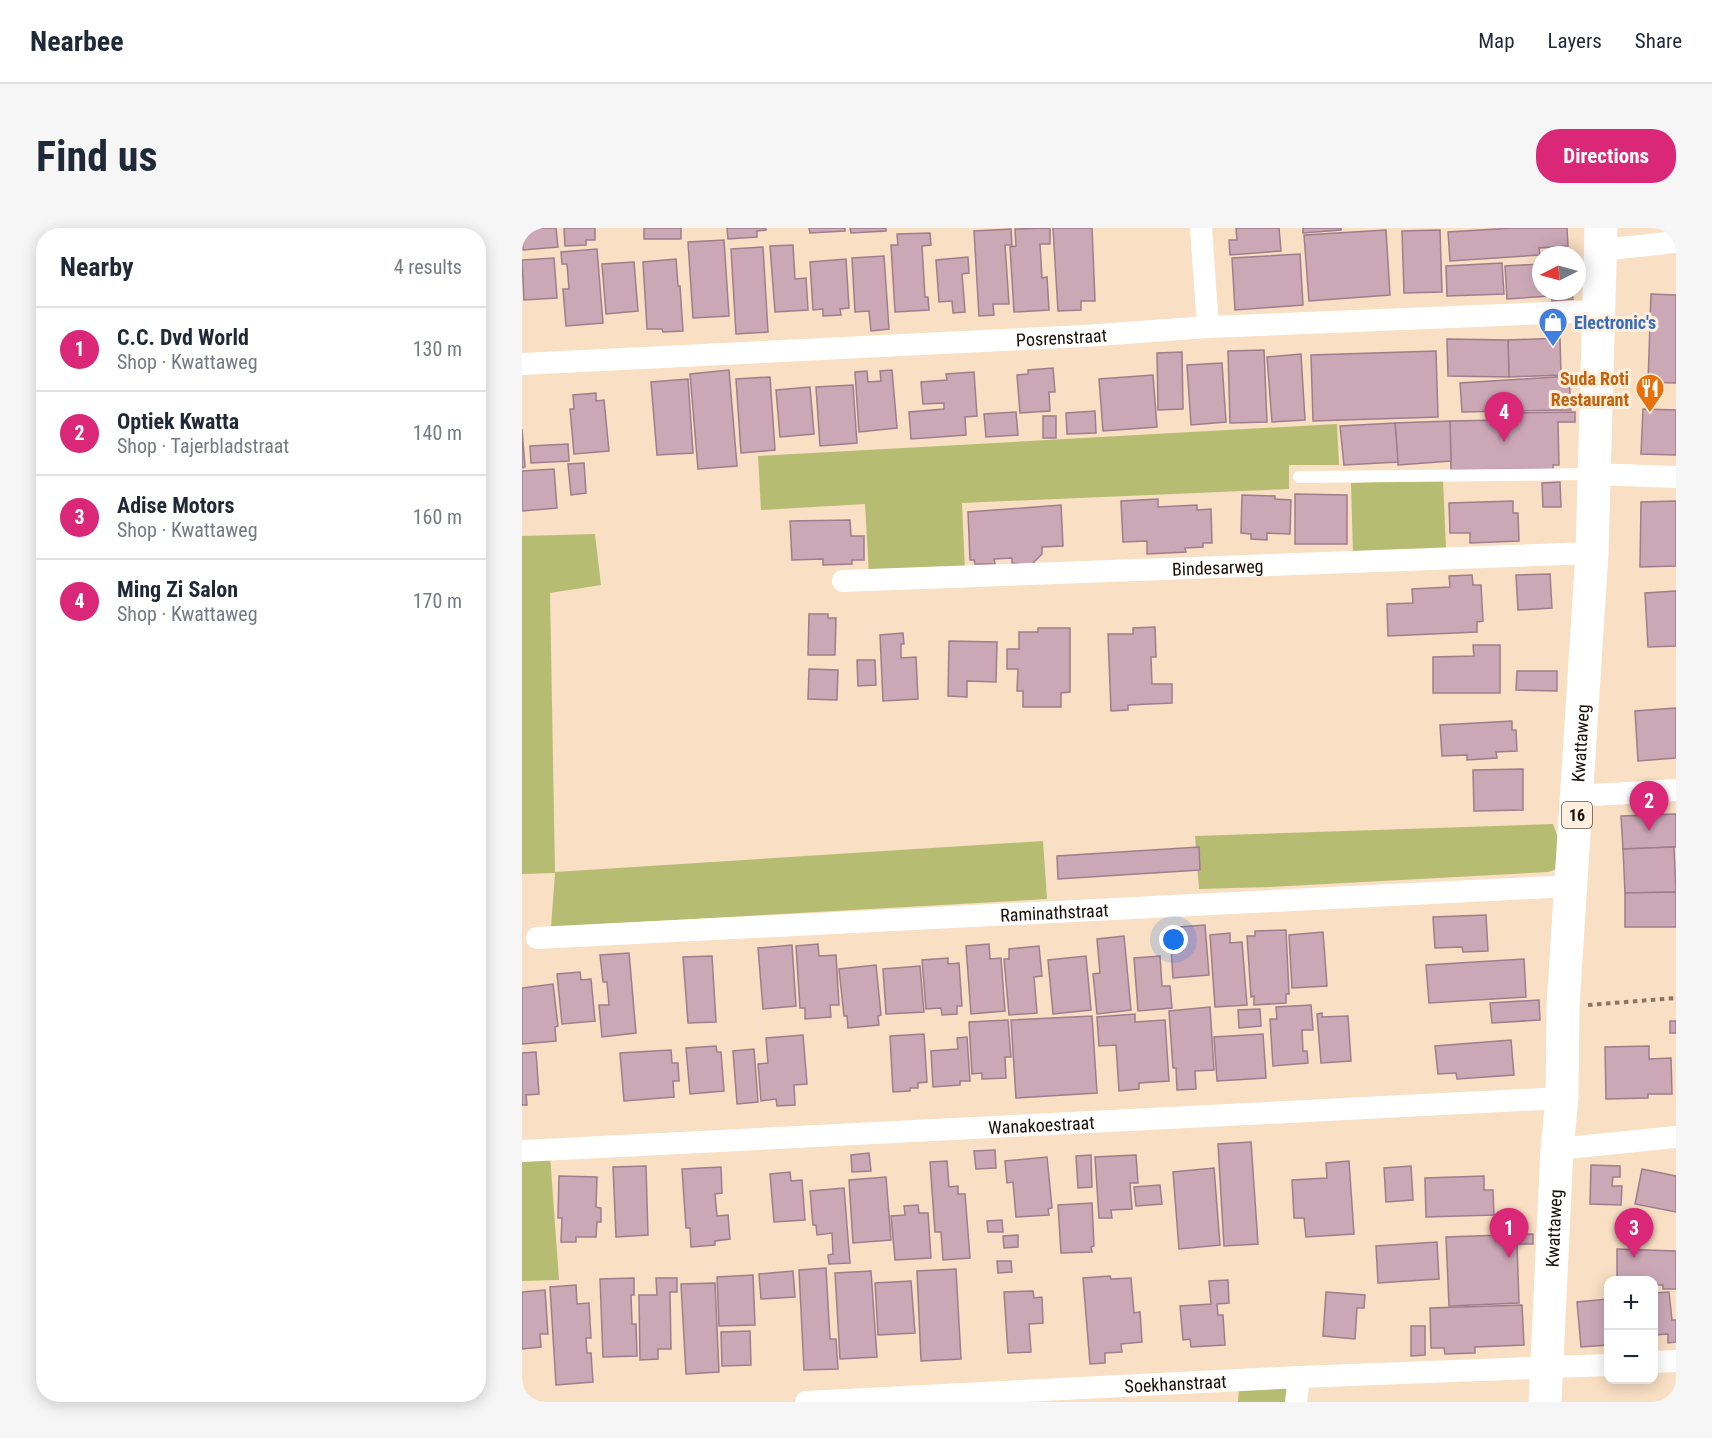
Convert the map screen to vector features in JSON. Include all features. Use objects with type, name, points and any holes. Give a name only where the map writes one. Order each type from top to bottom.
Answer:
[{"type":"main road","name":"Kwattaweg","points":[[1545,1402],[1557,1149],[1562,1098],[1563,1006],[1592,553],[1601,239]]},
{"type":"street","points":[[1201,228],[1208,327]]},
{"type":"street","points":[[1601,239],[1676,242]]},
{"type":"street","name":"Posrenstraat","points":[[522,364],[1084,336],[1208,327],[1600,311]]},
{"type":"street","points":[[1593,474],[1676,477]]},
{"type":"street","name":"Bindesarweg","points":[[843,581],[1592,553]]},
{"type":"street","points":[[1578,796],[1676,790]]},
{"type":"street","name":"Raminathstraat","points":[[537,938],[1571,886]]},
{"type":"street","name":"Wanakoestraat","points":[[522,1151],[1562,1098]]},
{"type":"street","points":[[1557,1149],[1676,1137]]},
{"type":"street","points":[[1658,1362],[1676,1361]]},
{"type":"street","name":"Soekhanstraat","points":[[806,1402],[1050,1396],[1299,1377],[1604,1365]]},
{"type":"street","points":[[1296,1402],[1299,1377]]},
{"type":"lane","points":[[1299,477],[1593,474]]},
{"type":"path","points":[[1563,1006],[1676,998]]},
{"type":"green space","points":[[1337,424],[1339,465],[1289,465],[1289,489],[962,503],[965,571],[869,575],[865,504],[761,510],[758,456]]},
{"type":"green space","points":[[1443,479],[1446,549],[1353,554],[1351,483]]},
{"type":"green space","points":[[595,534],[601,585],[550,593],[555,872],[1043,841],[1047,899],[551,927],[555,873],[522,874],[522,536]]},
{"type":"green space","points":[[1553,824],[1562,849],[1557,869],[1548,872],[1199,889],[1195,836]]},
{"type":"green space","points":[[550,1155],[559,1280],[522,1281],[522,1157]]},
{"type":"green space","points":[[1284,1388],[1288,1390],[1289,1402],[1238,1402],[1239,1389]]},
{"type":"building","points":[[522,228],[556,228],[558,247],[523,250]]},
{"type":"building","points":[[564,228],[595,228],[595,240],[586,240],[586,245],[565,246]]},
{"type":"building","points":[[644,228],[681,228],[681,239],[644,239]]},
{"type":"building","points":[[727,228],[766,228],[766,230],[757,231],[757,237],[728,239]]},
{"type":"building","points":[[809,228],[845,228],[845,231],[810,233]]},
{"type":"building","points":[[850,228],[886,228],[886,231],[851,233]]},
{"type":"building","points":[[1050,228],[1050,244],[1040,244],[1042,278],[1047,277],[1049,310],[1014,312],[1010,247],[1016,246],[1015,229]]},
{"type":"building","points":[[1053,228],[1092,228],[1095,301],[1081,301],[1081,310],[1058,311]]},
{"type":"building","points":[[1236,228],[1279,228],[1281,251],[1230,255],[1229,240],[1237,240]]},
{"type":"building","points":[[1303,228],[1341,228],[1341,230],[1303,233]]},
{"type":"building","points":[[1512,228],[1567,228],[1568,246],[1532,246],[1532,256],[1450,261],[1448,232]]},
{"type":"building","points":[[1011,229],[1012,245],[1005,245],[1009,304],[993,304],[994,315],[979,316],[974,231]]},
{"type":"building","points":[[1386,230],[1390,295],[1309,301],[1304,235]]},
{"type":"building","points":[[1440,230],[1442,292],[1404,293],[1402,231]]},
{"type":"building","points":[[930,233],[931,245],[922,246],[925,297],[928,297],[929,310],[895,312],[891,245],[898,245],[897,234]]},
{"type":"building","points":[[724,240],[729,316],[693,318],[688,242]]},
{"type":"building","points":[[793,245],[795,279],[806,278],[808,310],[775,312],[770,246]]},
{"type":"building","points":[[763,247],[768,332],[736,334],[731,249]]},
{"type":"building","points":[[597,249],[603,323],[566,326],[563,289],[569,289],[567,264],[562,264],[561,252]]},
{"type":"building","points":[[1300,254],[1303,305],[1235,310],[1232,258]]},
{"type":"building","points":[[884,256],[889,329],[871,331],[869,311],[855,312],[852,258]]},
{"type":"building","points":[[968,257],[969,273],[962,274],[965,312],[953,313],[952,301],[939,302],[936,260]]},
{"type":"building","points":[[554,258],[557,298],[524,300],[522,260]]},
{"type":"building","points":[[676,259],[683,331],[663,332],[662,329],[647,329],[643,262]]},
{"type":"building","points":[[846,259],[849,308],[840,309],[841,315],[823,316],[823,309],[813,310],[810,262]]},
{"type":"building","points":[[634,262],[638,311],[606,314],[602,264]]},
{"type":"building","points":[[1502,263],[1504,294],[1447,296],[1446,266]]},
{"type":"building","points":[[1532,264],[1532,297],[1507,299],[1505,266]]},
{"type":"building","points":[[1651,294],[1676,295],[1676,383],[1648,382]]},
{"type":"building","points":[[1560,338],[1561,375],[1509,377],[1508,340]]},
{"type":"building","points":[[1447,339],[1508,340],[1509,377],[1448,376]]},
{"type":"building","points":[[1264,350],[1267,422],[1230,423],[1228,351]]},
{"type":"building","points":[[1436,351],[1438,417],[1313,421],[1311,355]]},
{"type":"building","points":[[1182,352],[1183,409],[1158,410],[1157,353]]},
{"type":"building","points":[[1301,354],[1305,420],[1272,422],[1267,357]]},
{"type":"building","points":[[1222,363],[1226,422],[1191,425],[1187,365]]},
{"type":"building","points":[[1053,368],[1055,392],[1049,392],[1050,411],[1020,413],[1017,375],[1028,374],[1028,370]]},
{"type":"building","points":[[729,370],[737,466],[698,469],[690,374]]},
{"type":"building","points":[[892,370],[897,428],[859,432],[855,372],[867,371],[868,382],[881,381],[880,371]]},
{"type":"building","points":[[974,372],[977,416],[965,417],[966,435],[911,439],[909,412],[944,409],[944,403],[923,404],[921,382],[947,380],[946,374]]},
{"type":"building","points":[[1153,375],[1157,427],[1103,431],[1099,379]]},
{"type":"building","points":[[1569,376],[1571,410],[1462,412],[1460,383]]},
{"type":"building","points":[[770,377],[775,450],[741,453],[736,379]]},
{"type":"building","points":[[688,379],[693,453],[657,455],[651,382]]},
{"type":"building","points":[[853,385],[857,443],[820,446],[816,387]]},
{"type":"building","points":[[810,387],[814,434],[780,437],[776,390]]},
{"type":"building","points":[[596,393],[596,401],[604,400],[609,451],[574,454],[570,409],[574,409],[573,395]]},
{"type":"building","points":[[1643,409],[1676,410],[1676,455],[1641,454]]},
{"type":"building","points":[[1095,411],[1096,433],[1067,434],[1066,413]]},
{"type":"building","points":[[1016,412],[1018,435],[986,437],[984,414]]},
{"type":"building","points":[[1575,412],[1575,422],[1558,422],[1559,465],[1553,465],[1553,469],[1451,470],[1450,421],[1504,420],[1504,413]]},
{"type":"building","points":[[1043,416],[1056,416],[1056,438],[1043,438]]},
{"type":"building","points":[[1450,421],[1451,461],[1398,465],[1395,423]]},
{"type":"building","points":[[1395,423],[1398,462],[1344,465],[1340,426]]},
{"type":"building","points":[[522,429],[525,467],[522,468]]},
{"type":"building","points":[[568,444],[569,461],[531,463],[530,446]]},
{"type":"building","points":[[584,463],[586,493],[571,495],[568,464]]},
{"type":"building","points":[[554,469],[557,508],[522,511],[522,471]]},
{"type":"building","points":[[1560,482],[1561,507],[1543,507],[1542,483]]},
{"type":"building","points":[[1295,494],[1347,495],[1347,544],[1295,544]]},
{"type":"building","points":[[1242,495],[1275,496],[1275,499],[1291,500],[1290,534],[1267,533],[1267,540],[1251,539],[1251,534],[1241,533]]},
{"type":"building","points":[[1158,499],[1158,507],[1197,505],[1197,510],[1211,509],[1212,543],[1203,543],[1203,547],[1185,548],[1186,552],[1147,554],[1147,541],[1123,542],[1121,501]]},
{"type":"building","points":[[1513,501],[1513,513],[1518,513],[1519,541],[1470,543],[1470,533],[1450,533],[1449,503]]},
{"type":"building","points":[[1676,501],[1676,566],[1640,567],[1641,502]]},
{"type":"building","points":[[1061,505],[1063,546],[1042,547],[1042,554],[1031,565],[1012,563],[1012,558],[994,559],[995,564],[975,564],[974,560],[970,560],[968,512]]},
{"type":"building","points":[[850,520],[851,536],[864,536],[864,560],[852,560],[852,564],[823,565],[823,559],[792,560],[790,521]]},
{"type":"building","points":[[1550,574],[1552,608],[1518,610],[1516,575]]},
{"type":"building","points":[[1472,575],[1473,585],[1481,585],[1483,621],[1477,622],[1477,632],[1388,636],[1387,604],[1413,603],[1412,589],[1450,587],[1449,576]]},
{"type":"building","points":[[1676,591],[1676,646],[1648,647],[1645,593]]},
{"type":"building","points":[[809,614],[828,614],[828,618],[836,618],[835,655],[808,655]]},
{"type":"building","points":[[1155,627],[1156,657],[1151,657],[1152,684],[1172,684],[1172,703],[1128,705],[1128,710],[1111,711],[1108,634],[1133,634],[1133,628]]},
{"type":"building","points":[[1038,628],[1070,628],[1070,692],[1061,693],[1061,707],[1023,707],[1023,691],[1017,691],[1018,669],[1007,669],[1007,649],[1019,649],[1019,632],[1038,632]]},
{"type":"building","points":[[903,633],[904,644],[901,644],[901,658],[916,657],[918,699],[883,701],[880,635]]},
{"type":"building","points":[[949,641],[997,642],[996,682],[967,681],[967,697],[948,696]]},
{"type":"building","points":[[1473,645],[1500,645],[1500,693],[1433,693],[1433,657],[1474,656]]},
{"type":"building","points":[[857,660],[875,660],[876,685],[858,686]]},
{"type":"building","points":[[809,669],[838,670],[837,700],[808,699]]},
{"type":"building","points":[[1517,671],[1557,671],[1557,691],[1516,690]]},
{"type":"building","points":[[1676,708],[1676,758],[1638,761],[1635,711]]},
{"type":"building","points":[[1512,721],[1512,730],[1516,730],[1517,751],[1496,752],[1497,758],[1467,760],[1467,755],[1442,756],[1440,725]]},
{"type":"building","points":[[1523,769],[1523,810],[1474,811],[1473,770]]},
{"type":"building","points":[[1676,814],[1676,847],[1623,849],[1621,816]]},
{"type":"building","points":[[1199,847],[1200,870],[1058,879],[1057,856]]},
{"type":"building","points":[[1674,847],[1676,892],[1625,893],[1623,849]]},
{"type":"building","points":[[1676,892],[1676,927],[1625,927],[1625,893]]},
{"type":"building","points":[[1486,915],[1488,951],[1463,952],[1462,947],[1435,948],[1433,917]]},
{"type":"building","points":[[1205,925],[1209,975],[1173,978],[1170,932],[1180,932],[1179,927]]},
{"type":"building","points":[[1286,930],[1289,994],[1286,994],[1286,1003],[1254,1005],[1254,996],[1251,997],[1247,936],[1255,936],[1255,931]]},
{"type":"building","points":[[1323,932],[1327,986],[1292,988],[1289,935]]},
{"type":"building","points":[[1230,933],[1230,943],[1242,942],[1247,1005],[1215,1007],[1210,935]]},
{"type":"building","points":[[1124,936],[1131,1010],[1097,1014],[1093,974],[1100,973],[1097,939]]},
{"type":"building","points":[[818,944],[819,956],[836,955],[839,1005],[830,1005],[831,1017],[805,1019],[805,1008],[800,1008],[796,946]]},
{"type":"building","points":[[989,944],[990,959],[1001,958],[1005,1011],[971,1014],[966,946]]},
{"type":"building","points":[[792,945],[796,1006],[763,1009],[758,948]]},
{"type":"building","points":[[1039,946],[1042,976],[1034,977],[1037,1013],[1009,1015],[1004,959],[1009,959],[1009,949]]},
{"type":"building","points":[[629,953],[636,1033],[602,1037],[599,1005],[609,1005],[607,982],[603,982],[600,955]]},
{"type":"building","points":[[712,956],[716,1022],[688,1023],[683,957]]},
{"type":"building","points":[[1086,956],[1091,1010],[1053,1014],[1048,960]]},
{"type":"building","points":[[1160,956],[1162,986],[1170,986],[1172,1008],[1138,1011],[1134,958]]},
{"type":"building","points":[[948,958],[948,964],[959,963],[962,1006],[957,1006],[957,1014],[942,1015],[941,1008],[926,1009],[922,960]]},
{"type":"building","points":[[1524,959],[1526,997],[1429,1003],[1426,965]]},
{"type":"building","points":[[876,965],[881,1015],[878,1016],[879,1025],[848,1028],[847,1016],[844,1016],[839,969]]},
{"type":"building","points":[[920,966],[924,1012],[886,1014],[883,969]]},
{"type":"building","points":[[580,972],[581,980],[591,979],[595,1021],[562,1024],[557,974]]},
{"type":"building","points":[[553,984],[558,1026],[555,1027],[556,1041],[522,1044],[522,988]]},
{"type":"building","points":[[1539,1000],[1540,1020],[1492,1023],[1490,1003]]},
{"type":"building","points":[[1311,1005],[1313,1030],[1302,1030],[1303,1051],[1307,1051],[1308,1063],[1273,1066],[1270,1019],[1277,1019],[1276,1007]]},
{"type":"building","points":[[1210,1007],[1214,1070],[1195,1071],[1196,1089],[1177,1090],[1169,1011]]},
{"type":"building","points":[[1260,1009],[1261,1026],[1239,1028],[1238,1010]]},
{"type":"building","points":[[1322,1013],[1322,1017],[1348,1016],[1351,1061],[1321,1063],[1317,1014]]},
{"type":"building","points":[[1135,1014],[1135,1022],[1165,1020],[1169,1081],[1139,1083],[1139,1089],[1119,1091],[1116,1045],[1099,1046],[1097,1017]]},
{"type":"building","points":[[1092,1016],[1097,1093],[1016,1098],[1011,1020]]},
{"type":"building","points":[[1008,1020],[1011,1057],[1005,1057],[1006,1078],[982,1079],[982,1073],[972,1074],[969,1022]]},
{"type":"building","points":[[1670,1021],[1676,1021],[1676,1033],[1670,1033]]},
{"type":"building","points":[[924,1034],[927,1082],[918,1083],[918,1088],[910,1088],[910,1091],[893,1092],[890,1036]]},
{"type":"building","points":[[1263,1034],[1266,1078],[1217,1081],[1214,1037]]},
{"type":"building","points":[[803,1035],[807,1084],[794,1085],[795,1105],[777,1106],[776,1099],[761,1101],[758,1064],[768,1063],[766,1038]]},
{"type":"building","points":[[967,1037],[970,1081],[960,1081],[960,1085],[933,1087],[931,1051],[958,1049],[957,1038]]},
{"type":"building","points":[[1511,1040],[1514,1075],[1457,1079],[1456,1073],[1438,1074],[1435,1046]]},
{"type":"building","points":[[716,1046],[717,1052],[721,1052],[724,1091],[690,1094],[686,1048]]},
{"type":"building","points":[[1649,1046],[1649,1059],[1671,1058],[1672,1094],[1648,1094],[1648,1098],[1606,1099],[1605,1047]]},
{"type":"building","points":[[754,1049],[758,1102],[737,1104],[733,1051]]},
{"type":"building","points":[[671,1050],[672,1063],[678,1063],[679,1081],[673,1081],[674,1097],[624,1101],[620,1053]]},
{"type":"building","points":[[536,1052],[539,1094],[526,1095],[527,1105],[522,1105],[522,1053]]},
{"type":"building","points":[[1251,1142],[1258,1244],[1224,1246],[1218,1144]]},
{"type":"building","points":[[995,1150],[996,1168],[976,1169],[974,1151]]},
{"type":"building","points":[[869,1153],[871,1171],[852,1172],[851,1155]]},
{"type":"building","points":[[1091,1155],[1092,1187],[1078,1188],[1076,1156]]},
{"type":"building","points":[[1136,1155],[1138,1183],[1130,1183],[1132,1209],[1111,1210],[1112,1218],[1099,1218],[1095,1157]]},
{"type":"building","points":[[1047,1157],[1052,1208],[1048,1209],[1049,1215],[1016,1217],[1013,1182],[1007,1183],[1005,1161]]},
{"type":"building","points":[[947,1161],[949,1187],[958,1186],[958,1194],[965,1194],[970,1258],[943,1260],[941,1232],[935,1232],[930,1162]]},
{"type":"building","points":[[1349,1161],[1354,1234],[1306,1237],[1304,1218],[1294,1218],[1292,1180],[1327,1178],[1326,1163]]},
{"type":"building","points":[[1591,1165],[1620,1166],[1620,1177],[1613,1177],[1612,1186],[1622,1186],[1621,1205],[1590,1204]]},
{"type":"building","points":[[646,1166],[648,1235],[616,1237],[613,1167]]},
{"type":"building","points":[[1411,1166],[1413,1200],[1386,1202],[1384,1168]]},
{"type":"building","points":[[721,1167],[722,1193],[715,1194],[717,1216],[728,1215],[730,1239],[715,1241],[715,1245],[691,1247],[690,1228],[686,1228],[682,1169]]},
{"type":"building","points":[[1214,1168],[1220,1245],[1179,1249],[1173,1172]]},
{"type":"building","points":[[1642,1169],[1676,1176],[1676,1212],[1635,1204]]},
{"type":"building","points":[[790,1172],[791,1181],[802,1180],[805,1220],[774,1222],[770,1174]]},
{"type":"building","points":[[559,1176],[597,1177],[596,1207],[601,1208],[601,1222],[597,1222],[596,1237],[576,1237],[576,1242],[561,1242],[562,1218],[558,1218]]},
{"type":"building","points":[[1484,1176],[1484,1190],[1493,1190],[1494,1215],[1426,1217],[1425,1178]]},
{"type":"building","points":[[886,1177],[891,1240],[853,1243],[849,1180]]},
{"type":"building","points":[[1160,1185],[1162,1204],[1136,1206],[1134,1187]]},
{"type":"building","points":[[844,1188],[850,1263],[829,1264],[828,1255],[833,1254],[832,1233],[817,1235],[816,1225],[813,1225],[810,1191]]},
{"type":"building","points":[[1092,1203],[1094,1246],[1091,1247],[1092,1252],[1061,1253],[1058,1205]]},
{"type":"building","points":[[918,1205],[919,1213],[928,1213],[931,1258],[895,1260],[891,1216],[905,1215],[904,1206]]},
{"type":"building","points":[[1002,1220],[1003,1232],[988,1232],[987,1221]]},
{"type":"building","points":[[1533,1234],[1533,1244],[1517,1244],[1519,1303],[1449,1306],[1446,1237]]},
{"type":"building","points":[[1018,1235],[1018,1247],[1004,1248],[1003,1236]]},
{"type":"building","points":[[1437,1242],[1439,1279],[1378,1283],[1376,1246]]},
{"type":"building","points":[[1617,1249],[1676,1251],[1676,1289],[1663,1289],[1663,1285],[1658,1285],[1658,1276],[1617,1276]]},
{"type":"building","points":[[997,1261],[1011,1261],[1012,1272],[998,1273]]},
{"type":"building","points":[[826,1268],[830,1339],[836,1339],[838,1369],[804,1370],[799,1270]]},
{"type":"building","points":[[956,1269],[961,1359],[921,1361],[917,1271]]},
{"type":"building","points":[[793,1271],[795,1297],[761,1299],[759,1274]]},
{"type":"building","points":[[871,1271],[877,1357],[840,1359],[835,1273]]},
{"type":"building","points":[[753,1275],[755,1325],[719,1326],[717,1277]]},
{"type":"building","points":[[1110,1276],[1111,1279],[1131,1278],[1134,1313],[1140,1312],[1142,1342],[1121,1344],[1122,1352],[1105,1353],[1105,1363],[1090,1364],[1083,1278]]},
{"type":"building","points":[[634,1278],[634,1295],[631,1295],[632,1324],[636,1324],[637,1356],[603,1357],[600,1279]]},
{"type":"building","points":[[656,1278],[677,1278],[677,1292],[670,1292],[671,1349],[658,1349],[658,1359],[640,1360],[639,1295],[657,1295]]},
{"type":"building","points":[[1228,1280],[1229,1303],[1217,1304],[1218,1315],[1223,1315],[1225,1345],[1191,1347],[1190,1339],[1183,1340],[1180,1306],[1211,1304],[1209,1281]]},
{"type":"building","points":[[911,1281],[915,1333],[878,1335],[875,1283]]},
{"type":"building","points":[[715,1283],[719,1372],[686,1374],[681,1284]]},
{"type":"building","points":[[576,1285],[577,1304],[589,1303],[591,1338],[586,1338],[587,1353],[591,1353],[593,1382],[556,1385],[550,1287]]},
{"type":"building","points":[[545,1290],[548,1334],[540,1334],[541,1347],[522,1349],[522,1292]]},
{"type":"building","points":[[1033,1291],[1034,1298],[1042,1297],[1043,1323],[1029,1324],[1031,1352],[1008,1353],[1004,1292]]},
{"type":"building","points":[[1326,1292],[1365,1295],[1364,1308],[1357,1308],[1355,1339],[1323,1336]]},
{"type":"building","points":[[1669,1292],[1672,1320],[1676,1320],[1676,1342],[1668,1343],[1668,1334],[1658,1335],[1658,1293]]},
{"type":"building","points":[[1604,1299],[1604,1345],[1581,1347],[1577,1302]]},
{"type":"building","points":[[1522,1305],[1524,1345],[1475,1347],[1475,1353],[1445,1354],[1444,1348],[1431,1348],[1430,1308]]},
{"type":"building","points":[[1411,1326],[1425,1326],[1425,1355],[1411,1356]]},
{"type":"building","points":[[750,1331],[751,1365],[722,1366],[721,1332]]},
{"type":"place","name":"Electronic's","points":[[1553,348]]},
{"type":"place","name":"Suda Roti Restaurant","points":[[1650,414]]},
{"type":"place","name":"Ming Zi Salon","points":[[1504,442]]},
{"type":"place","name":"Optiek Kwatta","points":[[1649,831]]},
{"type":"place","name":"C.C. Dvd World","points":[[1509,1258]]},
{"type":"place","name":"Adise Motors","points":[[1634,1258]]}]
